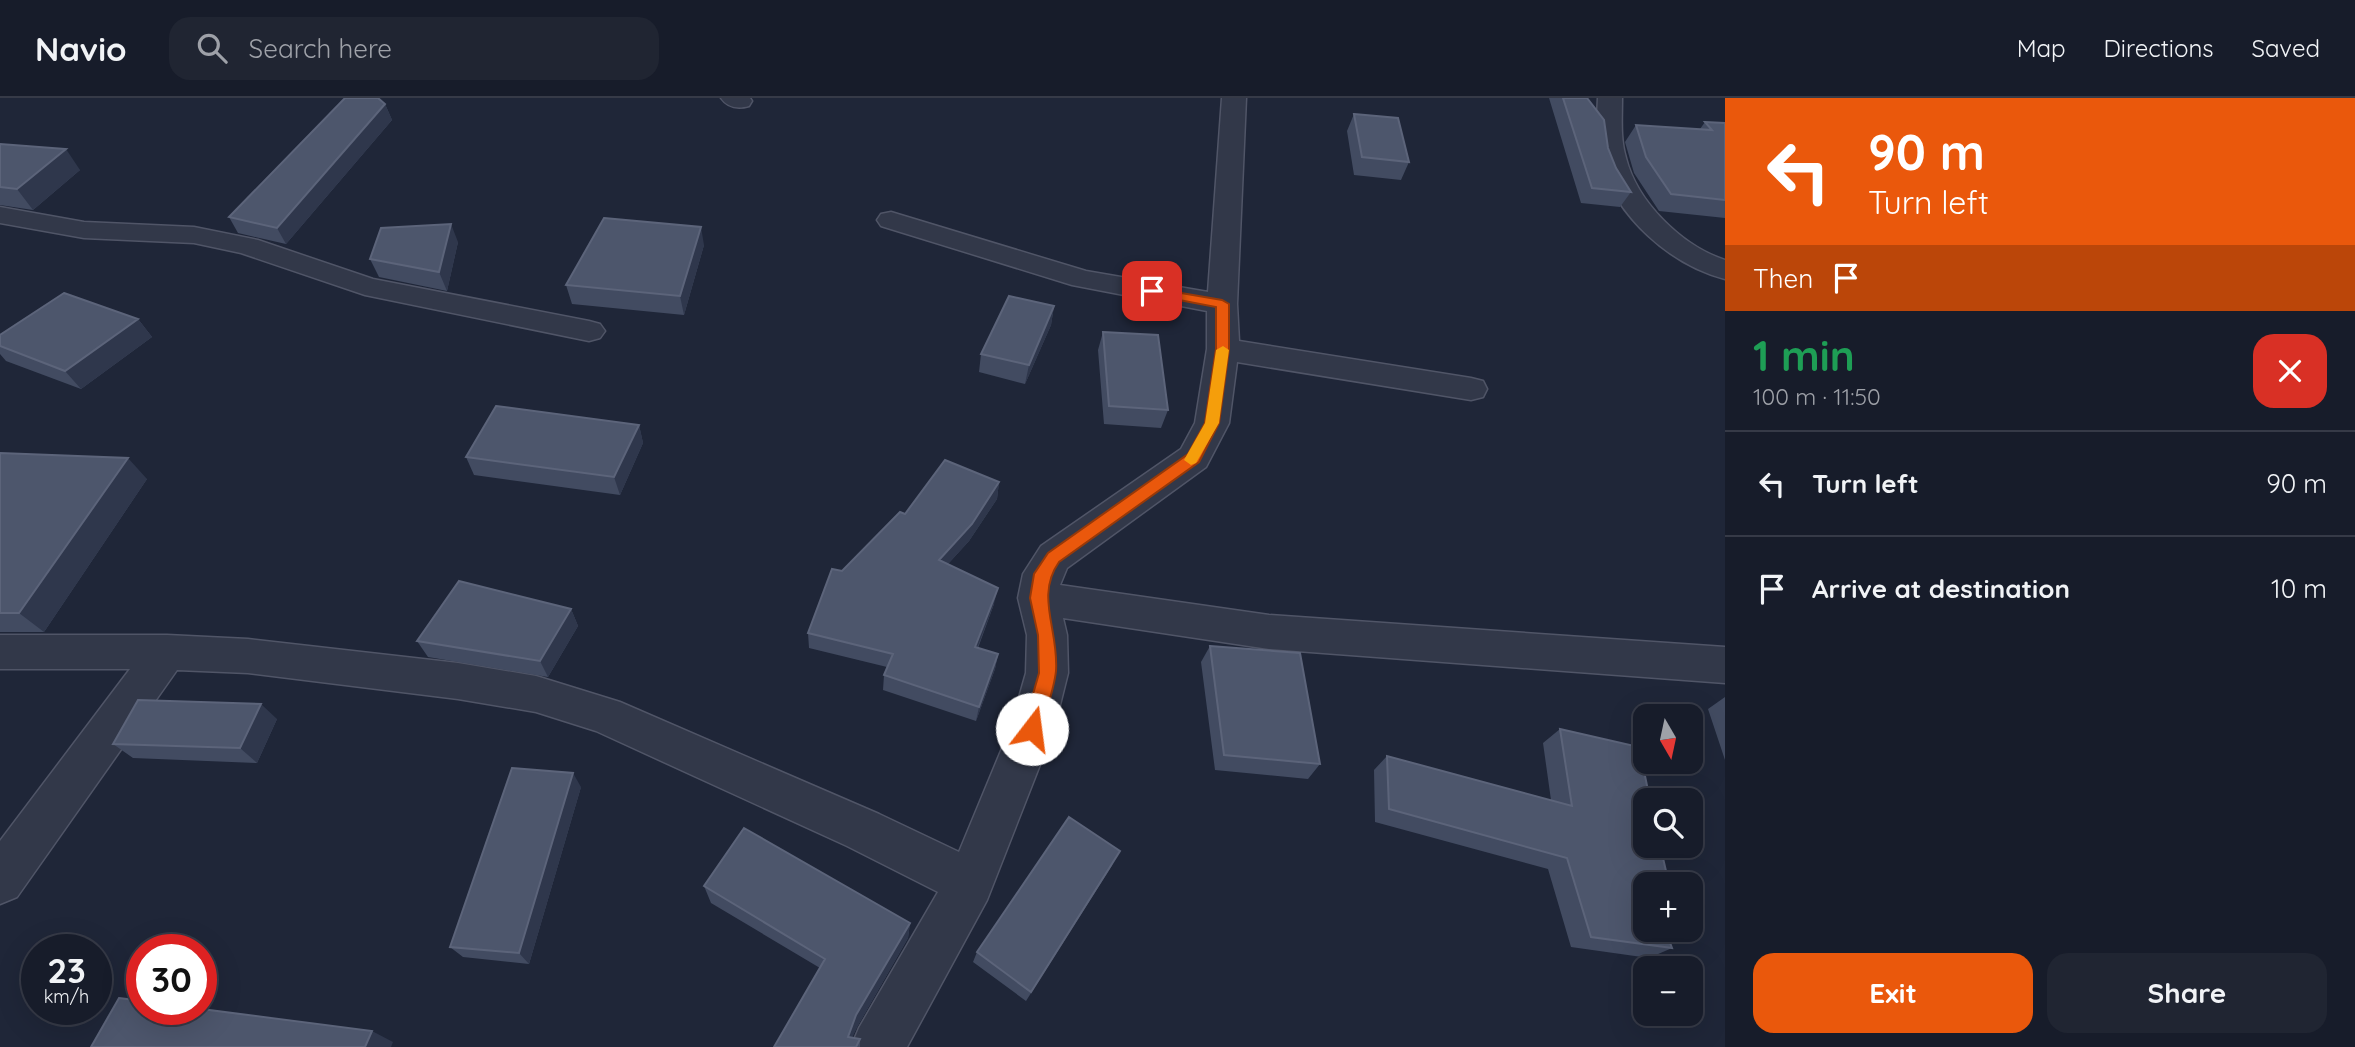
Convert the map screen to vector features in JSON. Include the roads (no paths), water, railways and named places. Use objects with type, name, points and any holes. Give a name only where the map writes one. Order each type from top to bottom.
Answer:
[{"type":"street","points":[[878,1047],[970,883],[1032,729],[1047,673],[1047,635],[1038,598],[1042,574],[1054,557],[1194,458],[1212,423],[1223,349],[1222,304],[1234,98]]},
{"type":"street","points":[[1610,98],[1609,143],[1623,185],[1675,246],[1695,259],[1725,270]]},
{"type":"street","points":[[0,215],[84,230],[194,236],[248,246],[399,295],[589,331]]},
{"type":"street","points":[[891,220],[1082,279],[1222,304]]},
{"type":"street","points":[[1223,349],[1472,389]]},
{"type":"street","points":[[1038,598],[1269,632],[1725,665]]},
{"type":"street","points":[[0,652],[167,652],[302,662],[458,681],[536,694],[605,715],[863,830],[970,883]]},
{"type":"street","points":[[0,880],[167,652]]}]
